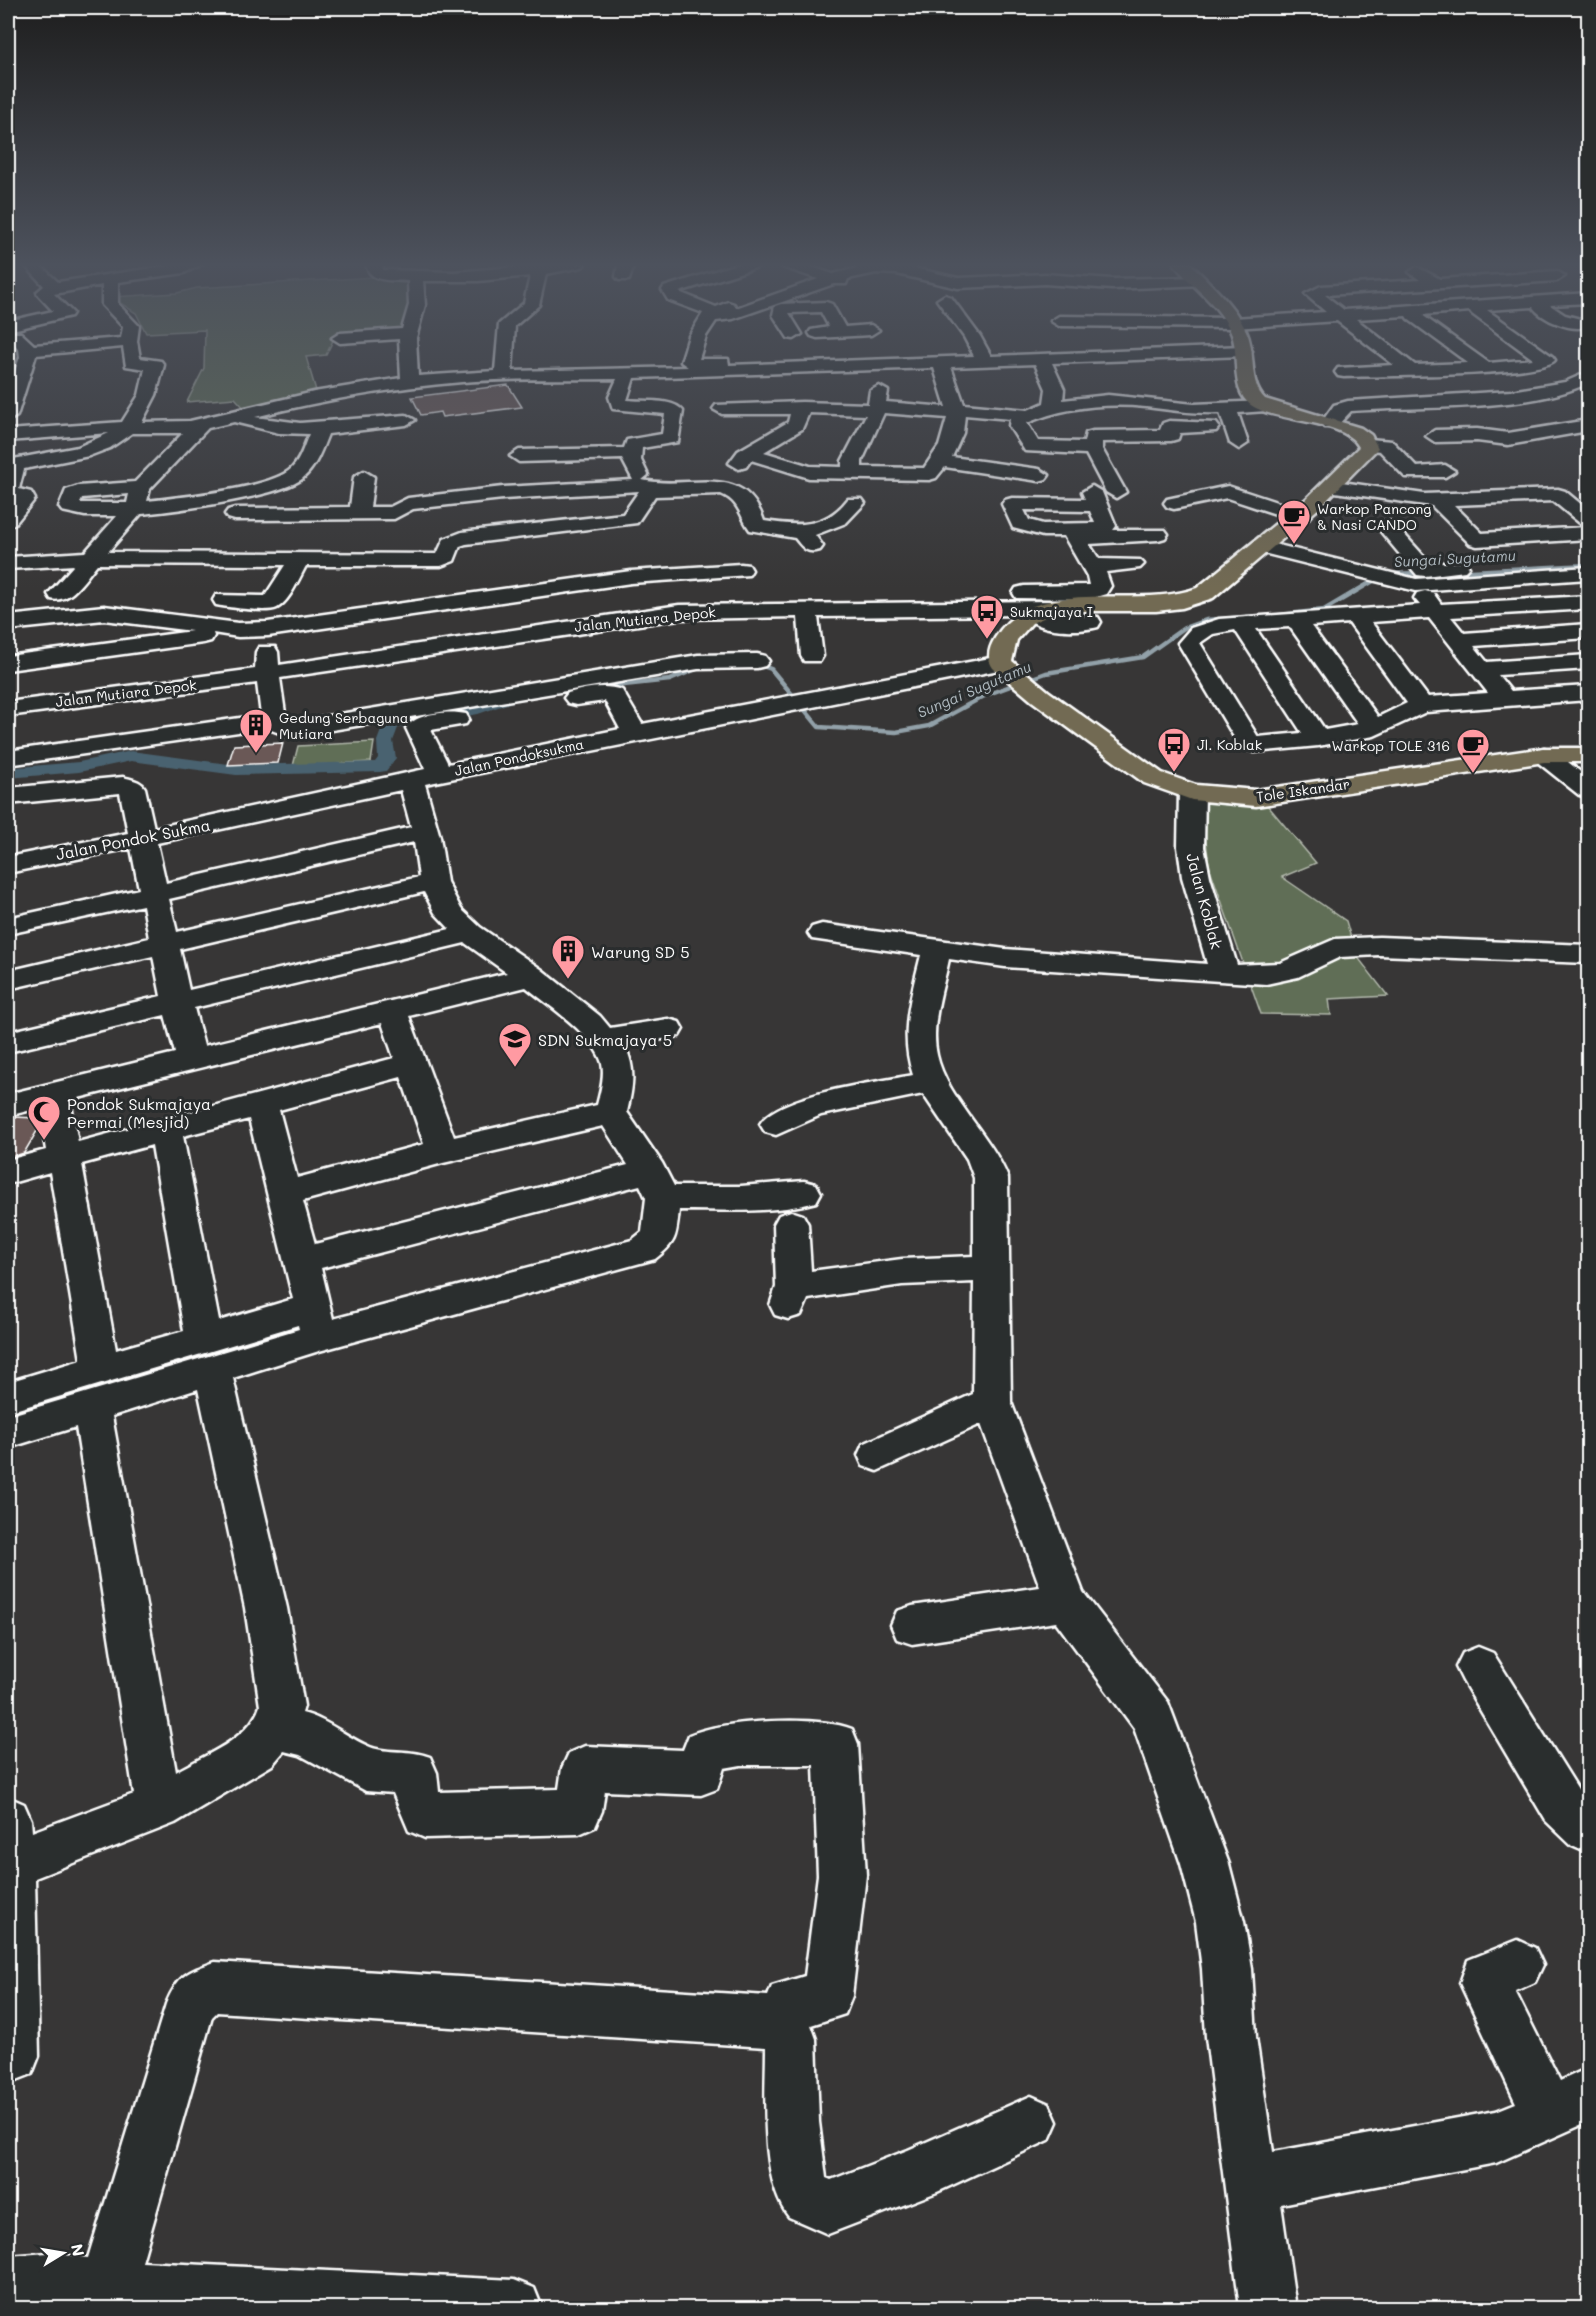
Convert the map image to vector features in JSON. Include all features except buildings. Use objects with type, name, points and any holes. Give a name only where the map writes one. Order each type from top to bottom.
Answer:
[{"type":"main road","points":[[1008,670],[1000,653],[1005,640],[1020,622],[1027,608],[1184,600],[1205,593],[1335,487],[1369,445],[1360,434],[1330,423],[1266,406],[1251,395],[1247,386],[1246,372]]},
{"type":"main road","name":"Tole Iskandar","points":[[1008,670],[1153,778],[1192,792],[1256,798],[1544,754],[1588,755]]},
{"type":"street","points":[[8,416],[24,372]]},
{"type":"street","points":[[8,519],[25,499],[23,495],[8,493],[12,465],[92,451],[127,428],[142,408],[153,372]]},
{"type":"street","points":[[410,372],[410,382]]},
{"type":"street","points":[[8,435],[95,428],[201,424],[314,397],[410,382],[503,375],[658,372]]},
{"type":"street","points":[[738,494],[735,476],[738,464],[748,453],[796,425],[792,372]]},
{"type":"street","points":[[855,474],[852,472],[852,461],[876,409],[881,386],[877,372]]},
{"type":"street","points":[[927,476],[947,453],[956,424],[957,411],[951,384],[945,372]]},
{"type":"street","points":[[1047,372],[1055,389],[1053,406]]},
{"type":"street","points":[[1137,372],[1144,387],[1187,409],[1233,426]]},
{"type":"street","points":[[628,373],[618,397],[619,405],[674,411],[671,438],[634,444],[631,460],[645,487]]},
{"type":"street","points":[[1330,423],[1340,409],[1347,406],[1442,403],[1568,387],[1588,377]]},
{"type":"street","points":[[1093,449],[1029,446],[1018,426],[1018,420],[1053,406],[1108,400],[1144,387]]},
{"type":"street","points":[[1568,387],[1588,396]]},
{"type":"street","points":[[1442,403],[1485,412],[1511,413]]},
{"type":"street","points":[[1442,403],[1484,426]]},
{"type":"street","points":[[722,409],[794,404],[1028,415]]},
{"type":"street","points":[[1116,492],[1093,449],[1093,437],[1171,435],[1169,428],[1233,426],[1266,406]]},
{"type":"street","points":[[234,416],[278,426],[321,428],[406,420]]},
{"type":"street","points":[[59,594],[136,507],[141,487],[201,424]]},
{"type":"street","points":[[1435,436],[1469,434],[1513,439],[1588,426]]},
{"type":"street","points":[[230,511],[297,474],[321,428]]},
{"type":"street","points":[[1369,445],[1385,446],[1412,473],[1445,471]]},
{"type":"street","points":[[519,456],[632,453]]},
{"type":"street","points":[[748,453],[809,472],[927,476],[1022,483],[1094,498],[1106,526],[1074,534]]},
{"type":"street","points":[[359,512],[363,477]]},
{"type":"street","points":[[1022,483],[1023,526],[1074,534],[1158,534]]},
{"type":"street","points":[[141,487],[78,492],[73,494],[69,507],[88,510],[136,507],[230,511],[396,512],[407,496],[645,487],[724,487],[738,494],[750,505],[753,535],[808,539],[850,511],[855,503]]},
{"type":"street","points":[[8,563],[50,558],[299,559],[377,571],[441,560],[447,557],[451,543],[462,538],[630,519],[645,487]]},
{"type":"street","points":[[1335,487],[1399,497],[1437,500],[1558,495],[1588,520]]},
{"type":"street","points":[[1174,503],[1228,492],[1299,516]]},
{"type":"street","points":[[1437,500],[1484,546],[1588,533]]},
{"type":"street","points":[[8,519],[49,518]]},
{"type":"street","points":[[1387,527],[1436,613],[1504,698]]},
{"type":"street","points":[[1074,534],[1093,566],[1133,564]]},
{"type":"street","points":[[1262,547],[1361,573],[1416,579],[1588,573]]},
{"type":"street","points":[[1416,579],[1588,556]]},
{"type":"street","points":[[224,600],[270,603],[277,596],[299,559]]},
{"type":"street","name":"Jalan Mutiara Depok","points":[[8,709],[244,678],[808,619],[1027,608],[1098,590],[1100,586],[1098,576],[1093,566]]},
{"type":"street","points":[[8,663],[238,630],[268,629],[660,575],[741,570]]},
{"type":"street","points":[[660,575],[680,634]]},
{"type":"street","name":"Jalan Mutiara Depok","points":[[680,634],[832,601],[923,613]]},
{"type":"street","points":[[1588,602],[1241,623],[1213,626],[1193,635],[1189,643],[1249,742],[1258,745],[1318,739],[1374,729],[1421,705],[1588,693]]},
{"type":"street","points":[[1027,608],[1053,622],[1090,622]]},
{"type":"street","points":[[8,623],[104,613],[238,630]]},
{"type":"street","points":[[1355,616],[1421,705]]},
{"type":"street","points":[[808,619],[812,656]]},
{"type":"street","points":[[1296,620],[1374,729]]},
{"type":"street","points":[[1241,623],[1318,739]]},
{"type":"street","points":[[268,629],[268,676],[274,720],[277,726],[290,729],[680,634],[757,661]]},
{"type":"street","points":[[1456,640],[1588,631]]},
{"type":"street","points":[[1482,669],[1588,662]]},
{"type":"street","name":"Jalan Pondoksukma","points":[[258,814],[440,773],[810,699],[1008,670]]},
{"type":"street","points":[[440,773],[418,728],[420,726],[608,693],[614,695],[635,733]]},
{"type":"street","points":[[8,759],[274,720]]},
{"type":"street","points":[[1544,754],[1588,789]]},
{"type":"street","points":[[8,1397],[96,1387],[316,1322],[643,1250],[659,1238],[657,1184],[611,1113],[618,1065],[603,1039],[589,1023],[531,976],[470,933],[449,913],[433,882],[426,831],[411,781]]},
{"type":"street","points":[[8,796],[126,784],[132,788],[153,895],[192,1059]]},
{"type":"street","name":"Jalan Koblak","points":[[1192,792],[1191,847],[1196,877],[1225,974]]},
{"type":"street","name":"Jalan Pondok Sukma","points":[[8,865],[258,814]]},
{"type":"street","points":[[8,926],[153,895],[426,831]]},
{"type":"street","points":[[8,980],[433,882]]},
{"type":"street","points":[[8,1042],[470,933]]},
{"type":"street","points":[[822,933],[1005,958],[1225,974],[1266,975],[1288,971],[1335,948],[1379,946],[1588,954]]},
{"type":"street","points":[[937,947],[921,1020],[921,1054],[931,1082],[983,1157],[991,1178],[992,1402],[1066,1602],[1152,1717],[1205,1864],[1220,1922],[1227,1970],[1231,2037],[1268,2308]]},
{"type":"street","points":[[8,1105],[393,1012],[531,976]]},
{"type":"street","points":[[393,1012],[443,1151]]},
{"type":"street","points":[[603,1039],[668,1029]]},
{"type":"street","points":[[8,1172],[165,1128],[412,1064]]},
{"type":"street","points":[[776,1124],[813,1106],[931,1082]]},
{"type":"street","points":[[53,1095],[66,1156],[96,1387],[159,1807]]},
{"type":"street","points":[[261,1103],[316,1322]]},
{"type":"street","points":[[284,1194],[443,1151],[611,1113]]},
{"type":"street","points":[[14,2056],[9,1850],[159,1807],[256,1750],[275,1728],[282,1706],[267,1619],[208,1354],[165,1128]]},
{"type":"street","points":[[302,1260],[657,1184],[798,1208],[791,1296],[902,1272],[993,1268]]},
{"type":"street","points":[[8,1432],[96,1387]]},
{"type":"street","points":[[877,1455],[992,1402]]},
{"type":"street","points":[[912,1625],[1066,1602]]},
{"type":"street","points":[[1478,1667],[1522,1743],[1562,1805],[1576,1821],[1588,1830]]},
{"type":"street","points":[[275,1728],[309,1736],[366,1769],[414,1773],[416,1794],[425,1815],[579,1811],[585,1768],[701,1773],[705,1750],[741,1744],[836,1744],[842,1875],[827,1996],[789,2004],[785,2027],[791,2039],[797,2168],[805,2195],[819,2205],[831,2207],[918,2173],[1031,2122]]},
{"type":"street","points":[[1252,2183],[1496,2137],[1569,2104],[1485,1983],[1485,1977],[1518,1965]]},
{"type":"street","points":[[104,2298],[191,2004],[201,1992],[215,1987],[775,2022],[785,2027]]},
{"type":"street","points":[[8,2284],[48,2282],[104,2298],[514,2308]]},
{"type":"green space","points":[[202,372],[310,372],[317,394],[246,410],[235,398],[187,402]]},
{"type":"green space","points":[[374,742],[371,762],[293,766],[298,746]]},
{"type":"green space","points":[[1200,789],[1268,806],[1316,863],[1282,877],[1346,921],[1356,955],[1388,996],[1329,999],[1331,1015],[1261,1014],[1209,866]]},
{"type":"waterway","name":"Sungai Sugutamu","points":[[1453,572],[1588,565]]},
{"type":"waterway","name":"Sungai Sugutamu","points":[[1271,616],[1324,610],[1385,574],[1424,573]]},
{"type":"waterway","name":"Sungai Sugutamu","points":[[757,664],[771,669],[819,727],[896,732],[929,726],[986,695],[1046,673],[1143,657],[1184,628],[1206,620],[1260,616]]},
{"type":"waterway","name":"Sungai Sugutamu","points":[[596,688],[670,680],[701,667]]},
{"type":"waterway","points":[[8,773],[79,767],[131,756],[236,770],[380,767],[387,758],[385,741],[391,724],[478,709],[521,694]]},
{"type":"place","name":"Warkop Pancong & Nasi CANDO","points":[[1294,545]]},
{"type":"place","name":"Sukmajaya I","points":[[987,640]]},
{"type":"place","name":"Gedung Serbaguna Mutiara","points":[[256,754]]},
{"type":"place","name":"Jl. Koblak","points":[[1174,773]]},
{"type":"place","name":"Warkop TOLE 316","points":[[1473,774]]},
{"type":"place","name":"Warung SD 5","points":[[568,980]]},
{"type":"place","name":"SDN Sukmajaya 5","points":[[515,1068]]},
{"type":"place","name":"Pondok Sukmajaya Permai (Mesjid)","points":[[44,1141]]}]
